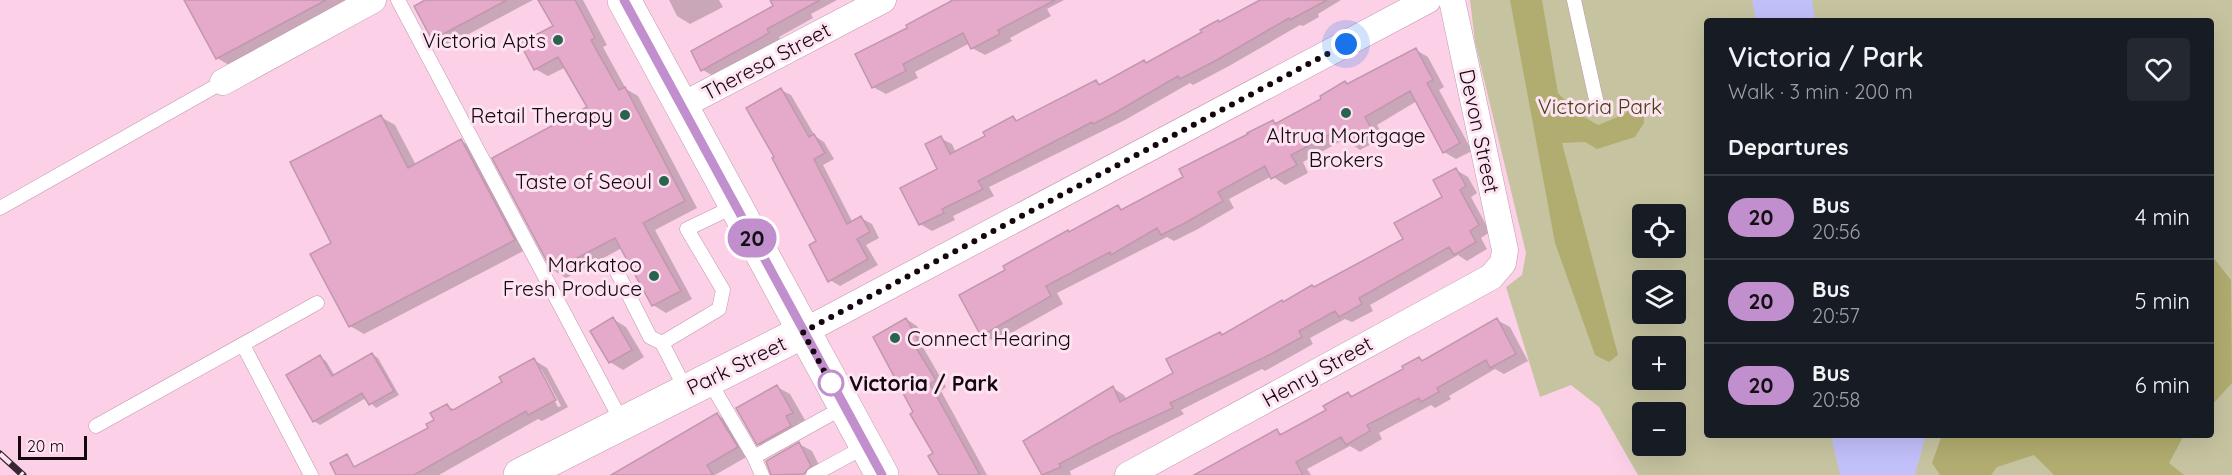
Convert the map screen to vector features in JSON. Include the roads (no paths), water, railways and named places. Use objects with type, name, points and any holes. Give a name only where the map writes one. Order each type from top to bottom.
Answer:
[{"type":"main road","points":[[624,0],[882,475]]},
{"type":"main road","name":"Park Street","points":[[520,475],[803,332]]},
{"type":"street","points":[[223,81],[373,0]]},
{"type":"street","name":"Theresa Street","points":[[681,106],[883,0]]},
{"type":"street","name":"Park Street","points":[[803,332],[1428,0]]},
{"type":"street","name":"Devon Street","points":[[1452,0],[1505,250],[1503,263]]},
{"type":"street","name":"Henry Street","points":[[1128,475],[1491,277],[1503,263]]},
{"type":"lane","points":[[398,0],[622,422]]},
{"type":"lane","points":[[1574,0],[1598,104]]},
{"type":"lane","points":[[0,208],[223,81]]},
{"type":"lane","points":[[663,343],[719,309],[723,290],[687,229],[735,206]]},
{"type":"lane","points":[[614,266],[650,337],[663,343],[697,384],[754,457],[762,475]]},
{"type":"lane","points":[[96,426],[317,303]]},
{"type":"lane","points":[[243,345],[311,475]]},
{"type":"lane","points":[[754,457],[844,407]]},
{"type":"lane","points":[[813,475],[866,446]]},
{"type":"water","points":[[1752,0],[1812,0],[1815,18],[1755,18]]},
{"type":"water","points":[[1832,438],[1925,438],[1915,475],[1840,475]]},
{"type":"railway","points":[[0,454],[23,475]]},
{"type":"place","name":"Victoria Apts","points":[[558,40]]},
{"type":"place","name":"Altrua Mortgage Brokers","points":[[1346,113]]},
{"type":"place","name":"Retail Therapy","points":[[625,115]]},
{"type":"place","name":"Taste of Seoul","points":[[664,181]]},
{"type":"place","name":"Markatoo Fresh Produce","points":[[654,276]]},
{"type":"place","name":"Connect Hearing","points":[[895,338]]},
{"type":"place","name":"Victoria / Park","points":[[831,383]]},
{"type":"park label","name":"Victoria Park","points":[[1600,106]]}]
